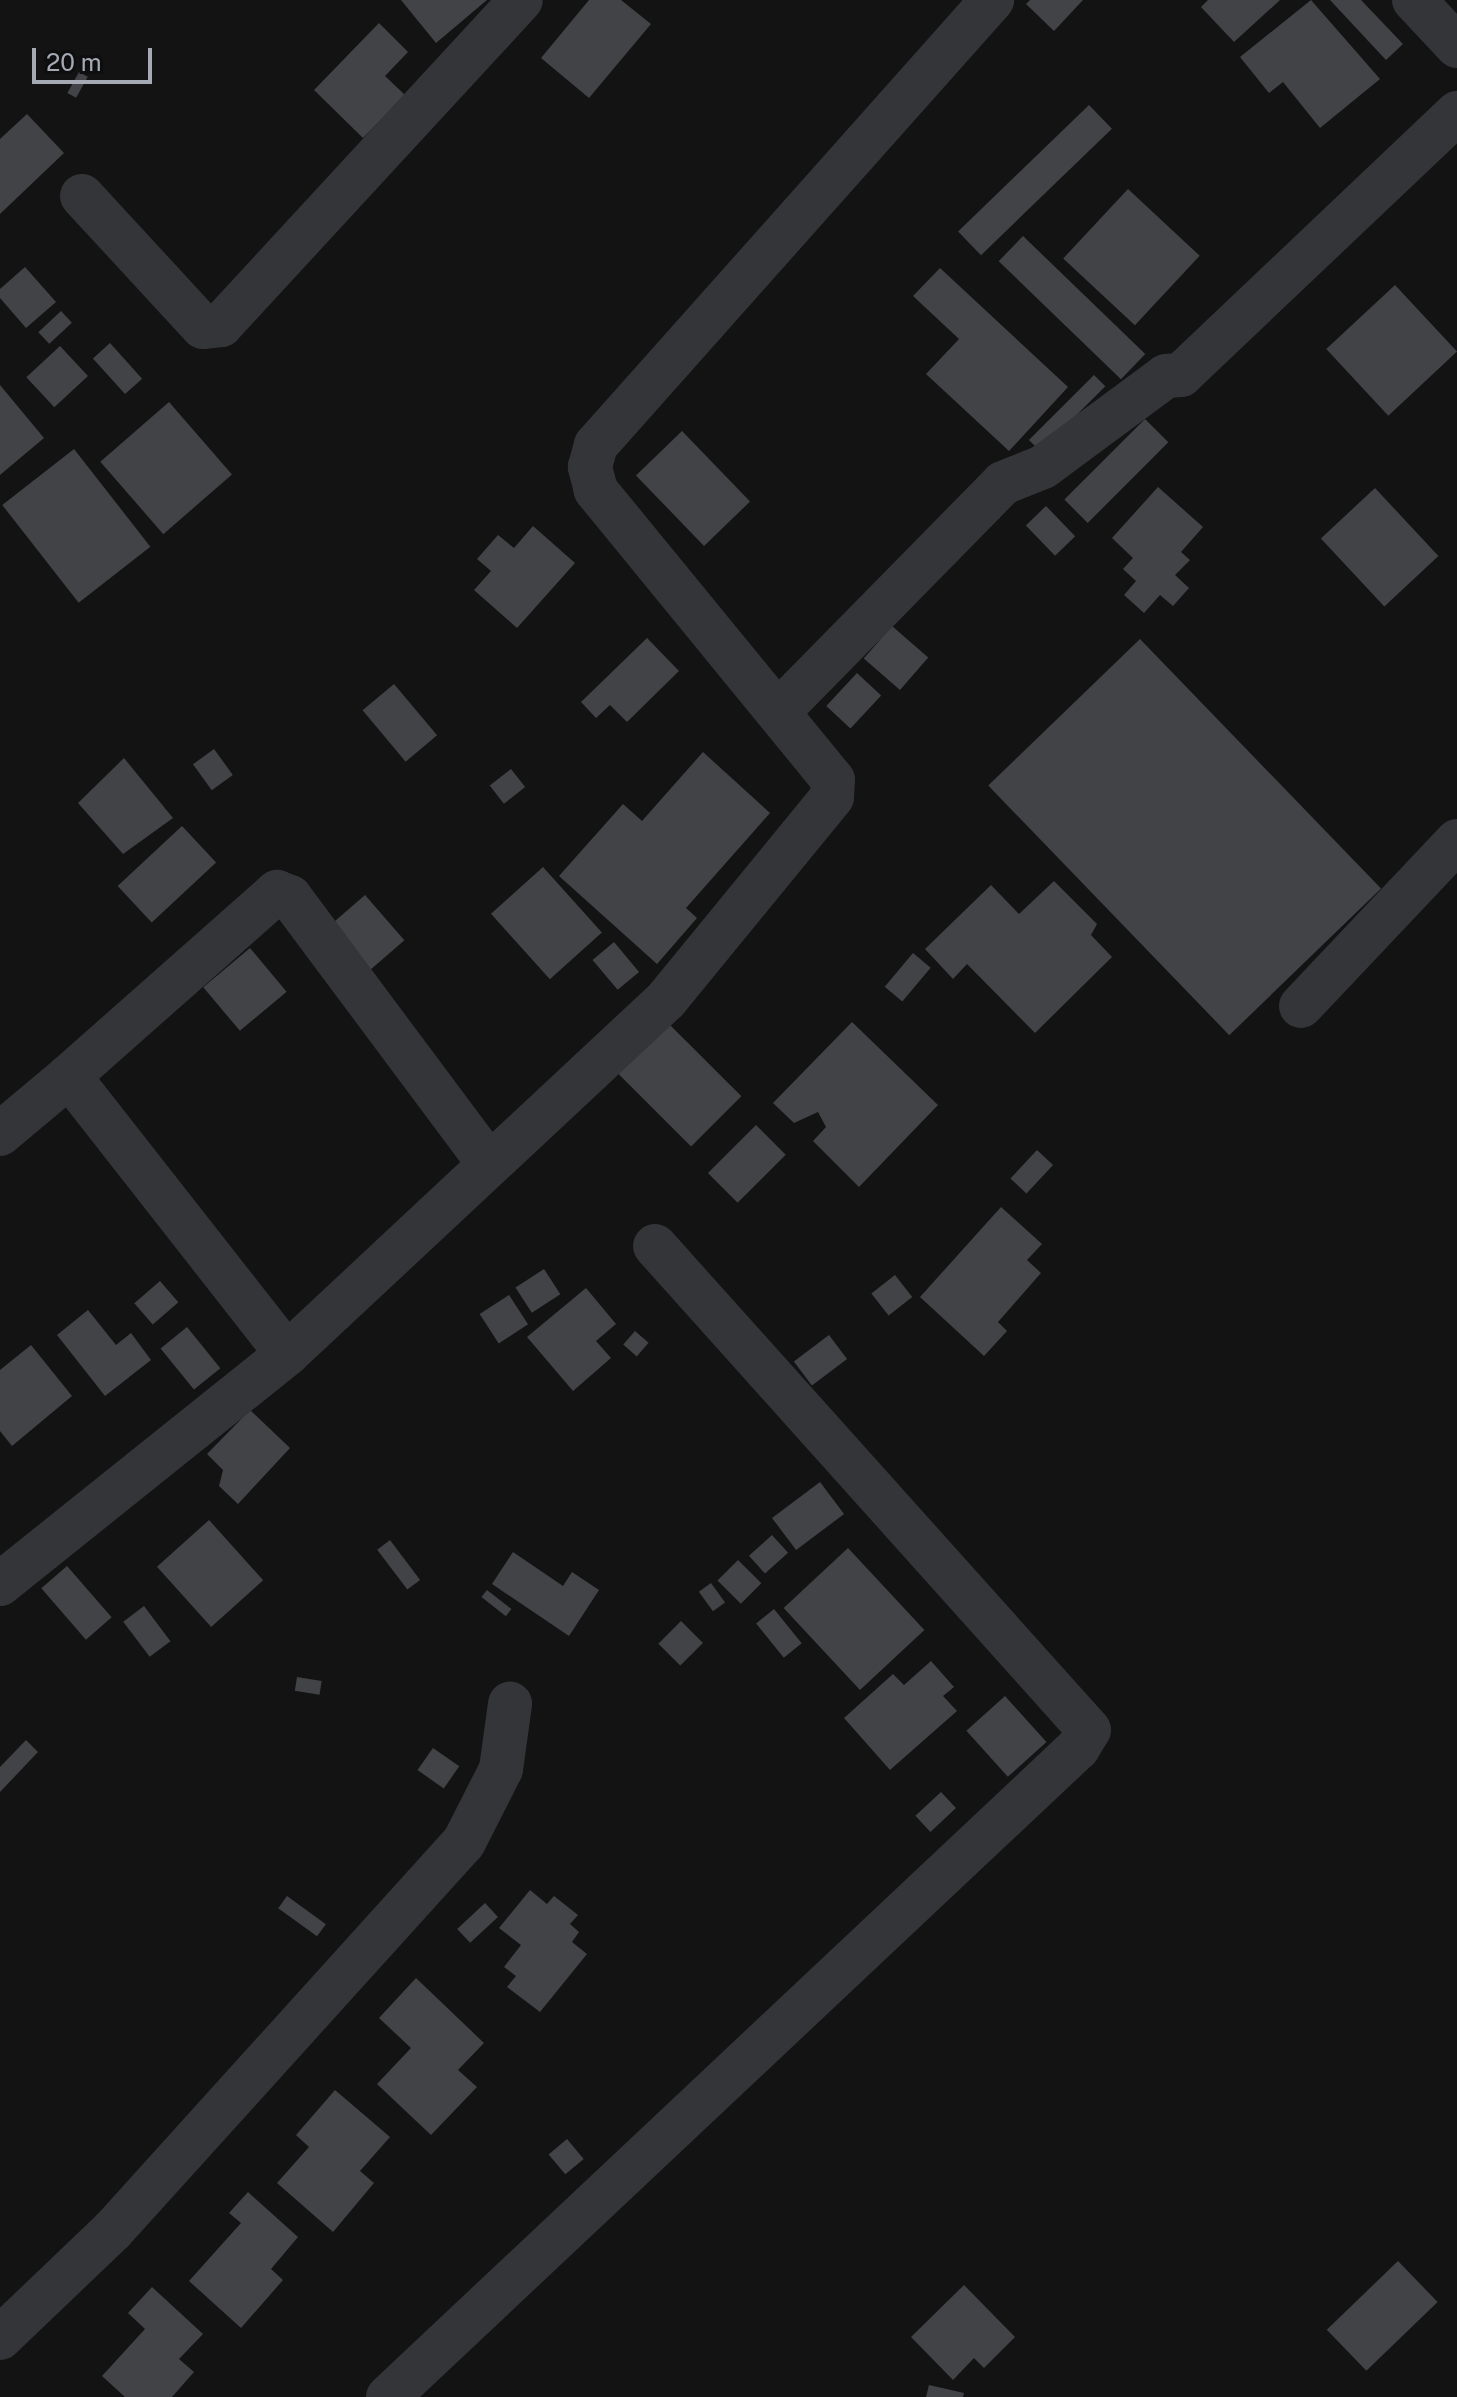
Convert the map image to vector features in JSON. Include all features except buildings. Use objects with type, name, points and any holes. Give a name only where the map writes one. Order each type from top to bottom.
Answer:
[{"type":"street","points":[[82,196],[203,327],[221,325],[521,0]]},
{"type":"street","points":[[0,1584],[287,1354],[666,1000],[832,797],[833,780],[780,710],[596,490],[590,467],[596,445],[992,0]]},
{"type":"street","points":[[1414,0],[1457,46]]},
{"type":"street","points":[[780,710],[1003,483],[1043,467],[1166,376],[1181,375],[1457,113]]},
{"type":"street","points":[[1301,1006],[1457,841]]},
{"type":"street","points":[[0,1134],[277,892],[290,897],[488,1163]]},
{"type":"street","points":[[69,1076],[287,1354]]},
{"type":"street","points":[[388,2397],[1032,1791],[1089,1730],[655,1246]]},
{"type":"street","points":[[0,2338],[113,2230],[464,1842],[501,1769],[510,1704]]}]
